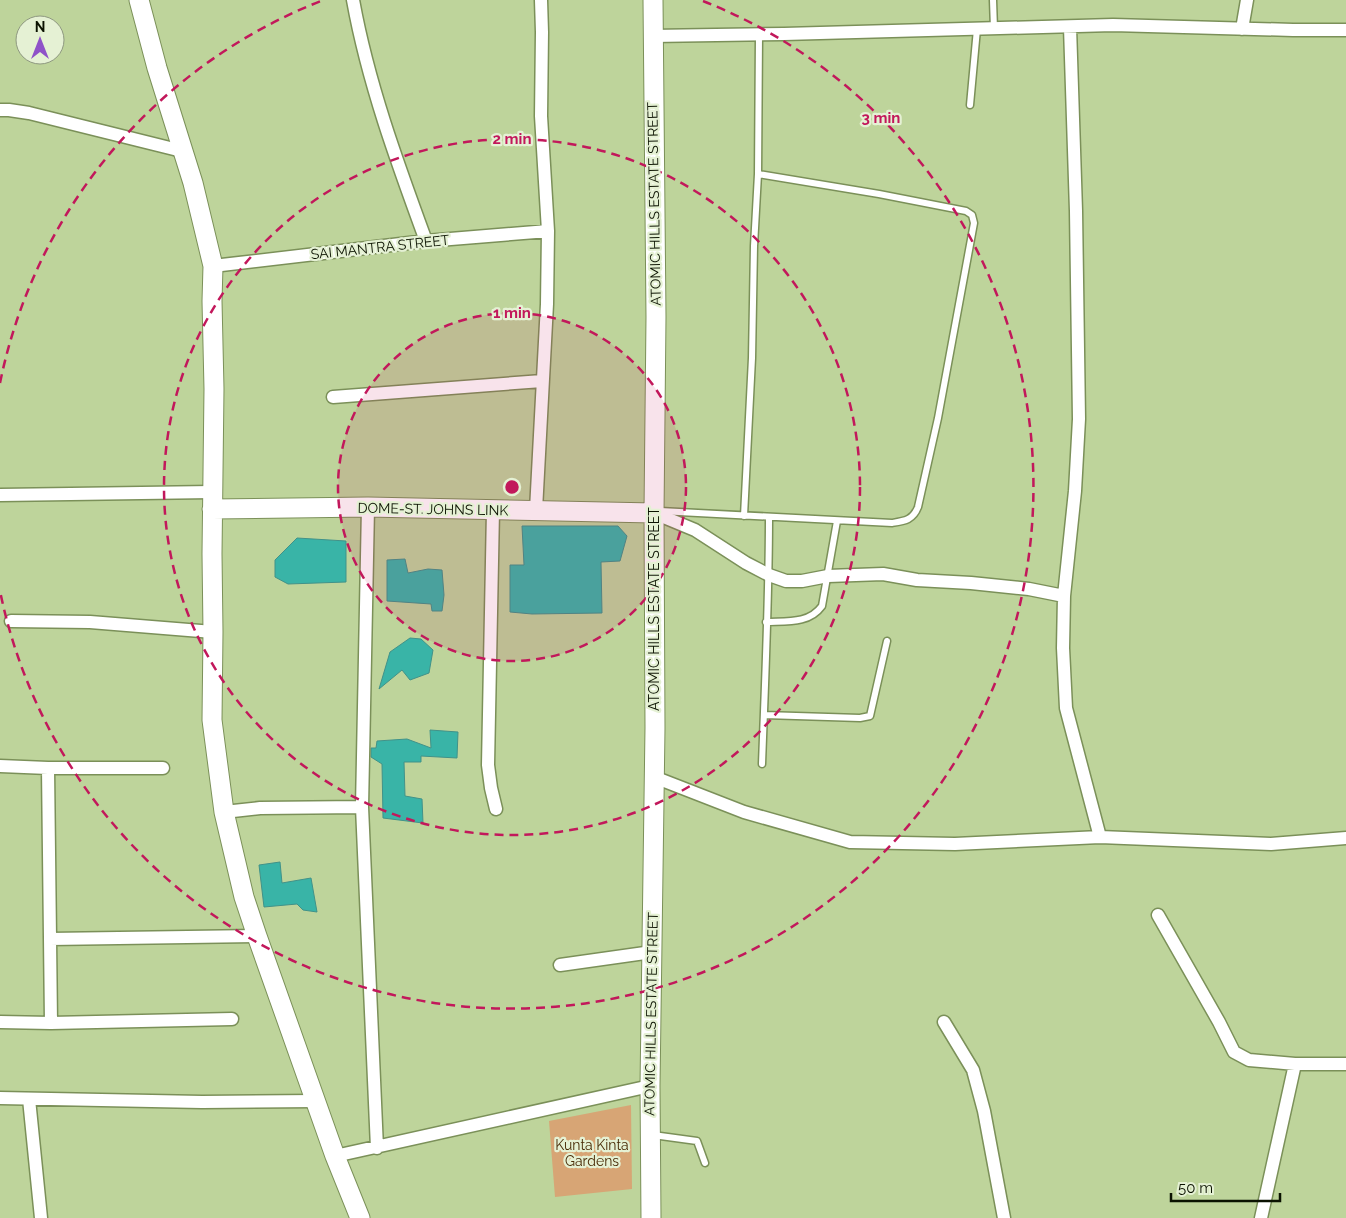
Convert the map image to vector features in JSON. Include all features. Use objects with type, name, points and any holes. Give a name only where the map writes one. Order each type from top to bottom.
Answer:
[{"type":"main road","points":[[139,0],[157,68],[193,183],[213,266],[212,720],[224,812],[244,897],[257,936],[335,1156],[360,1218]]},
{"type":"main road","name":"ATOMIC HILLS ESTATE STREET","points":[[651,1218],[650,1086],[654,777],[656,317],[653,0]]},
{"type":"main road","name":"DOME-ST. JOHNS LINK","points":[[212,501],[368,507],[654,512]]},
{"type":"street","points":[[353,0],[357,24],[382,116],[426,241]]},
{"type":"street","points":[[536,510],[548,231],[541,116],[541,0]]},
{"type":"street","points":[[1242,29],[1247,0]]},
{"type":"street","points":[[652,36],[759,35],[1113,25],[1346,30]]},
{"type":"street","points":[[1070,27],[1076,211],[1079,419],[1075,491],[1064,596],[1066,708],[1100,837]]},
{"type":"street","points":[[0,110],[29,113],[182,151]]},
{"type":"street","name":"SAI MANTRA STREET","points":[[213,266],[426,241],[548,231]]},
{"type":"street","points":[[333,396],[542,381]]},
{"type":"street","points":[[0,495],[212,501]]},
{"type":"street","points":[[368,507],[362,807],[377,1148]]},
{"type":"street","points":[[493,510],[488,764],[496,810]]},
{"type":"street","points":[[654,512],[695,530],[746,563],[769,575],[786,581],[802,581],[828,576],[883,574],[917,580],[1029,589],[1064,596]]},
{"type":"street","points":[[11,621],[90,622],[213,632]]},
{"type":"street","points":[[0,766],[163,768]]},
{"type":"street","points":[[48,768],[50,1023]]},
{"type":"street","points":[[654,777],[744,812],[850,842],[955,844],[1100,837],[1271,844],[1346,838]]},
{"type":"street","points":[[224,812],[260,808],[362,807]]},
{"type":"street","points":[[1158,916],[1219,1022],[1234,1052],[1249,1060],[1295,1064],[1346,1064]]},
{"type":"street","points":[[50,939],[257,936]]},
{"type":"street","points":[[560,965],[652,952]]},
{"type":"street","points":[[0,1022],[50,1023],[232,1019]]},
{"type":"street","points":[[944,1022],[973,1070],[984,1111],[1004,1218]]},
{"type":"street","points":[[1261,1218],[1295,1064]]},
{"type":"street","points":[[335,1156],[650,1086]]},
{"type":"street","points":[[0,1098],[202,1102],[316,1100]]},
{"type":"street","points":[[29,1099],[41,1218]]},
{"type":"lane","points":[[993,0],[994,28]]},
{"type":"lane","points":[[970,106],[977,29]]},
{"type":"lane","points":[[744,516],[752,358],[754,246],[758,174],[759,35]]},
{"type":"lane","points":[[654,512],[892,524],[910,520],[915,515],[918,507],[938,418],[972,215],[966,211],[879,194],[758,174]]},
{"type":"lane","points":[[762,764],[769,575],[769,518]]},
{"type":"lane","points":[[766,622],[803,620],[814,615],[822,606],[837,521]]},
{"type":"lane","points":[[764,716],[860,718],[870,716],[887,640]]},
{"type":"lane","points":[[650,1134],[697,1141],[705,1163]]},
{"type":"green space","name":"Kunta Kinta Gardens","points":[[631,1105],[632,1189],[555,1197],[549,1121]]},
{"type":"building","points":[[522,526],[618,526],[627,536],[620,561],[601,562],[602,613],[532,614],[510,612],[510,565],[524,565]]},
{"type":"building","points":[[297,538],[346,541],[346,582],[288,584],[275,577],[275,560]]},
{"type":"building","points":[[405,559],[408,573],[428,569],[442,570],[444,595],[442,611],[432,611],[431,604],[387,601],[387,560]]},
{"type":"building","points":[[410,638],[421,639],[433,650],[429,673],[410,680],[402,670],[379,689],[390,652]]},
{"type":"building","points":[[430,730],[458,732],[457,758],[421,756],[421,762],[404,762],[405,796],[422,799],[423,823],[383,818],[382,764],[371,757],[371,748],[376,748],[377,741],[407,739],[431,748]]},
{"type":"building","points":[[280,862],[282,883],[311,878],[317,912],[303,910],[297,904],[264,907],[259,865]]}]
